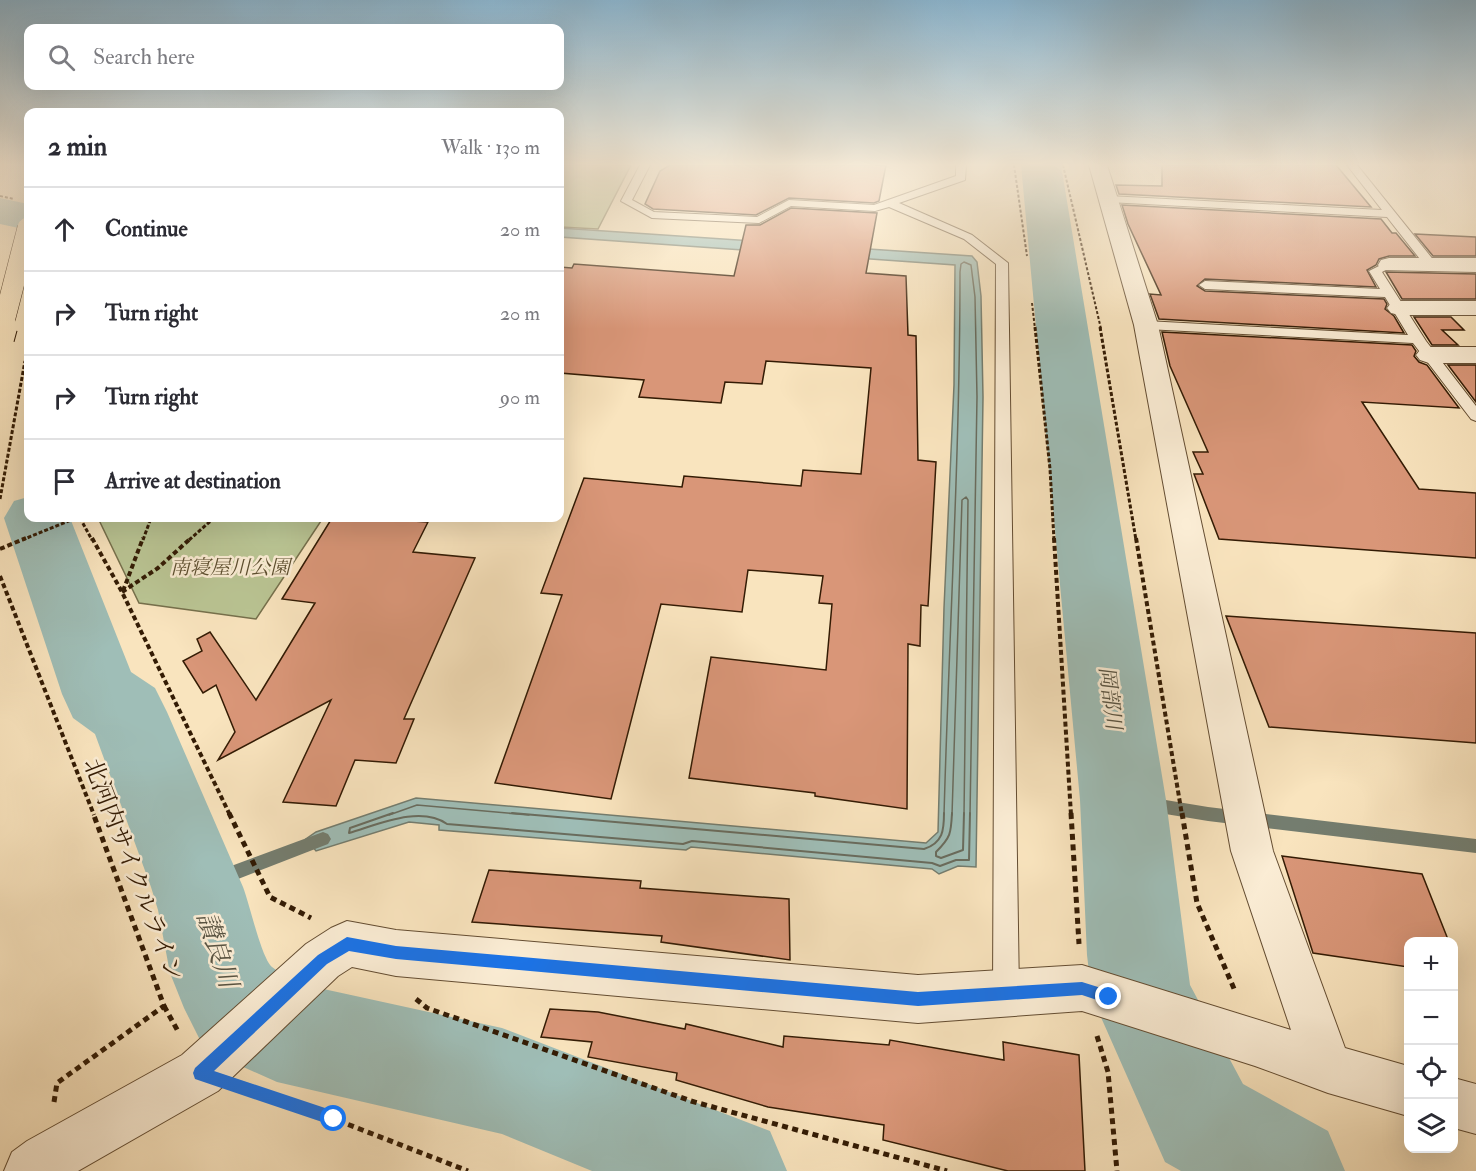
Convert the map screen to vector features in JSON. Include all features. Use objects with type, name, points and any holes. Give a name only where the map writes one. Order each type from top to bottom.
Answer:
[{"type":"highway","points":[[0,338],[24,244]]},
{"type":"street","points":[[1114,220],[1146,325],[1252,850],[1328,1068]]},
{"type":"street","points":[[1389,265],[1476,265]]},
{"type":"street","points":[[1394,300],[1476,308]]},
{"type":"street","points":[[1423,347],[1476,355]]},
{"type":"street","points":[[38,1166],[211,1063],[322,960],[347,944],[396,953],[918,999],[1006,993],[1096,993],[1236,1036],[1328,1068],[1404,1090]]},
{"type":"street","points":[[1458,1104],[1476,1109]]},
{"type":"lane","points":[[928,220],[968,237],[1002,263],[1006,993]]},
{"type":"lane","points":[[1395,220],[1431,265]]},
{"type":"lane","points":[[1389,265],[1375,271],[1423,347],[1476,416]]},
{"type":"lane","points":[[1205,285],[1394,300]]},
{"type":"lane","points":[[1146,325],[1423,347]]},
{"type":"path","points":[[1021,220],[1027,260]]},
{"type":"path","points":[[1076,220],[1099,319],[1197,903],[1236,1036]]},
{"type":"path","points":[[1031,294],[1050,469],[1096,993],[1108,1072],[1117,1171]]},
{"type":"path","points":[[0,499],[24,365]]},
{"type":"path","points":[[0,549],[66,522]]},
{"type":"path","points":[[149,522],[122,592],[158,568],[210,522]]},
{"type":"path","name":"北河内サイクルライン","points":[[0,576],[115,869],[164,1006],[57,1083],[38,1166]]},
{"type":"path","points":[[164,1006],[211,1063],[334,1119],[468,1171]]},
{"type":"green space","points":[[564,220],[603,220],[598,229],[564,227]]},
{"type":"green space","name":"南寝屋川公園","points":[[100,522],[320,522],[256,619],[139,603]]},
{"type":"water","points":[[564,228],[972,256],[977,262],[981,296],[983,397],[976,867],[958,866],[939,874],[932,869],[691,847],[686,850],[439,830],[439,825],[409,822],[316,851],[306,839],[316,832],[416,798],[926,843],[938,832],[944,608],[954,385],[955,265],[564,237]]},
{"type":"building","points":[[770,220],[876,220],[866,273],[906,276],[908,335],[916,336],[918,460],[936,462],[928,606],[921,605],[920,646],[908,644],[907,809],[815,796],[815,793],[689,778],[711,657],[826,670],[832,604],[819,603],[823,576],[748,570],[742,612],[661,604],[611,799],[495,783],[562,595],[541,593],[584,478],[682,487],[684,476],[801,486],[803,470],[861,474],[871,368],[766,361],[762,384],[725,382],[721,403],[639,397],[644,380],[564,373],[564,267],[572,268],[574,264],[734,276],[746,225],[760,225]]},
{"type":"building","points":[[1127,220],[1382,220],[1415,256],[1389,256],[1379,259],[1376,265],[1367,270],[1376,287],[1205,279],[1197,286],[1205,291],[1384,299],[1387,304],[1385,309],[1394,316],[1404,333],[1159,319],[1150,294],[1161,295]]},
{"type":"building","points":[[1415,234],[1476,237],[1476,256],[1433,256]]},
{"type":"building","points":[[1386,272],[1476,274],[1476,299],[1402,299]]},
{"type":"building","points":[[1414,317],[1451,317],[1464,330],[1442,330],[1458,345],[1432,345]]},
{"type":"building","points":[[1162,332],[1412,345],[1416,351],[1414,356],[1419,362],[1427,365],[1459,408],[1362,402],[1419,489],[1476,493],[1476,558],[1219,539],[1194,474],[1203,474],[1193,452],[1208,452],[1170,366]]},
{"type":"building","points":[[1448,365],[1476,365],[1476,402]]},
{"type":"building","points":[[330,522],[428,522],[413,552],[475,558],[404,719],[414,719],[396,763],[355,760],[336,806],[283,802],[331,700],[218,760],[235,732],[216,685],[203,693],[183,661],[202,651],[197,639],[210,632],[256,700],[315,603],[282,599]]},
{"type":"building","points":[[1226,616],[1476,633],[1476,743],[1269,727]]},
{"type":"building","points":[[1282,856],[1422,874],[1447,937],[1404,937],[1404,966],[1313,953]]},
{"type":"building","points":[[489,870],[641,881],[640,888],[789,899],[790,960],[661,942],[662,936],[472,922]]},
{"type":"building","points":[[550,1009],[598,1012],[685,1029],[686,1024],[783,1047],[784,1036],[889,1045],[890,1040],[1004,1060],[1003,1042],[1079,1055],[1085,1171],[1008,1171],[883,1140],[884,1125],[768,1107],[676,1080],[677,1073],[588,1057],[592,1042],[541,1037]]},
{"type":"waterway","name":"岡部川","points":[[1048,220],[1123,800],[1136,955],[1142,997],[1204,1123],[1288,1171]]},
{"type":"waterway","name":"讃良川","points":[[38,522],[101,694],[127,712],[197,887],[205,910],[219,973],[235,1002],[277,1030],[502,1081],[730,1171]]},
{"type":"waterway","points":[[1123,800],[1208,814],[1476,846]]},
{"type":"waterway","points":[[197,887],[323,839]]},
{"type":"route","points":[[334,1119],[200,1073],[322,960],[347,944],[396,953],[918,999],[1082,988],[1109,997]]}]
